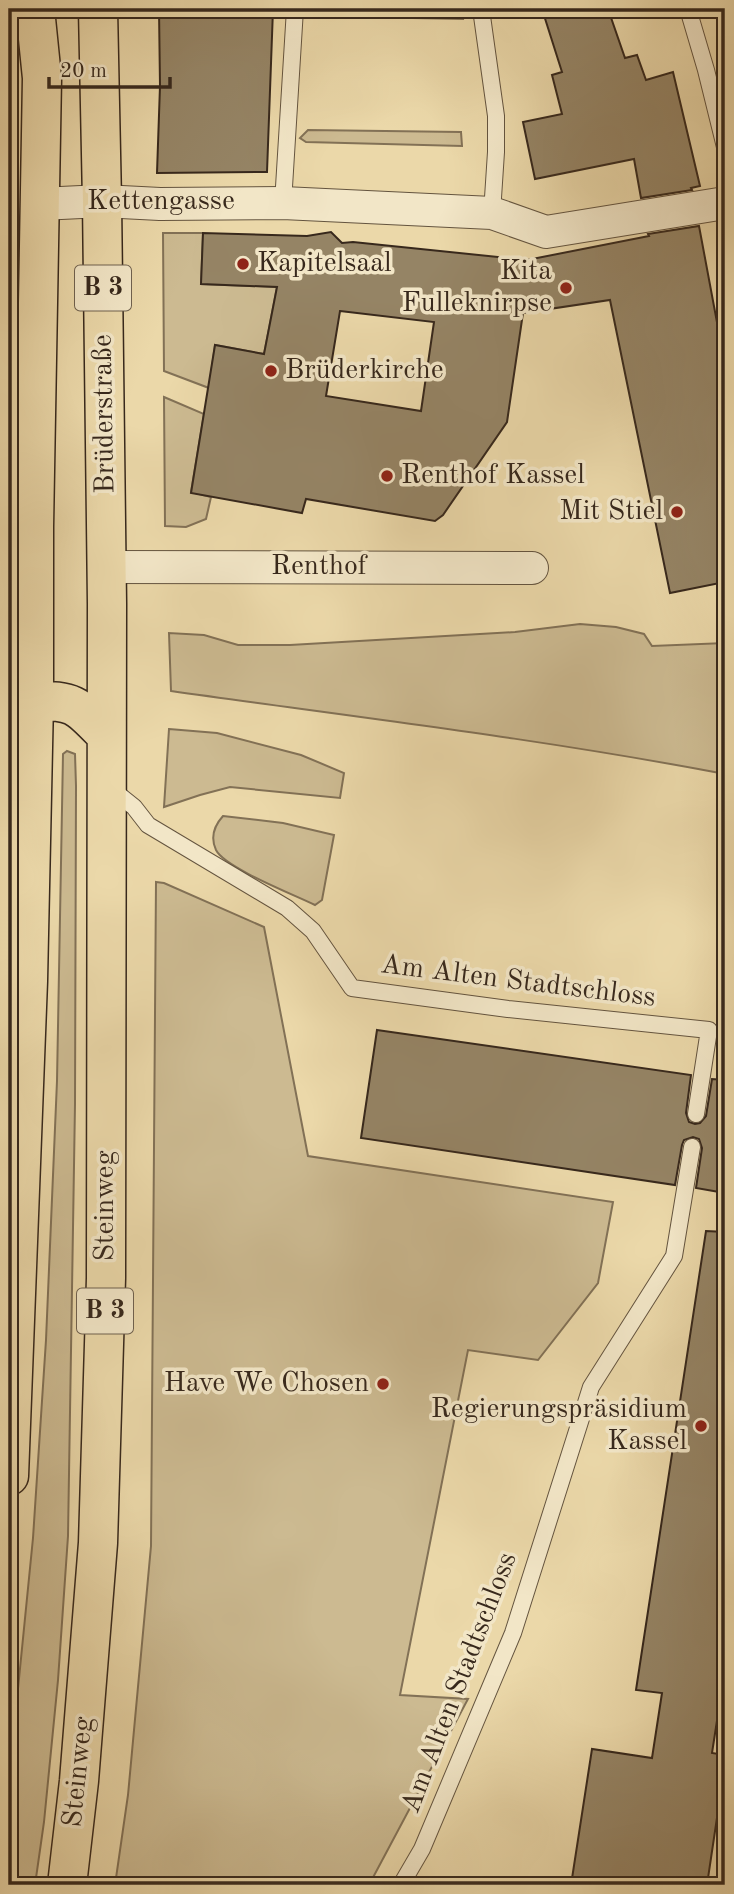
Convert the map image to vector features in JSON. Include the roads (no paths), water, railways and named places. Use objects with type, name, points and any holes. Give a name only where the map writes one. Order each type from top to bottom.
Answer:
[{"type":"main road","name":"B 3","points":[[9,1476],[29,981],[21,703],[34,527],[42,78],[35,9]]},
{"type":"main road","name":"Brüderstraße","points":[[98,9],[106,567]]},
{"type":"main road","name":"Steinweg","points":[[67,1885],[79,1781],[98,1543],[106,1278],[106,567]]},
{"type":"main road","points":[[21,703],[56,700],[71,704],[84,712],[106,735]]},
{"type":"street","name":"Kettengasse","points":[[40,204],[102,201],[159,204],[283,203],[492,213],[546,232],[725,203]]},
{"type":"street","name":"Renthof","points":[[106,567],[532,568]]},
{"type":"lane","points":[[283,203],[295,9]]},
{"type":"lane","points":[[481,9],[496,116],[492,213]]},
{"type":"lane","points":[[688,9],[725,146]]},
{"type":"lane","name":"Am Alten Stadtschloss","points":[[106,784],[134,807],[148,825],[287,908],[313,931],[352,988],[508,1009],[709,1030],[696,1114]]},
{"type":"lane","name":"Am Alten Stadtschloss","points":[[401,1885],[422,1849],[513,1633],[591,1387],[674,1256],[692,1147]]},
{"type":"place","name":"Kapitelsaal","points":[[243,264]]},
{"type":"place","name":"Kita Fulleknirpse","points":[[566,288]]},
{"type":"place","name":"Brüderkirche","points":[[271,371]]},
{"type":"place","name":"Renthof Kassel","points":[[387,476]]},
{"type":"place","name":"Mit Stiel","points":[[677,512]]},
{"type":"place","name":"Have We Chosen","points":[[383,1384]]},
{"type":"place","name":"Regierungspräsidium Kassel","points":[[701,1426]]}]
